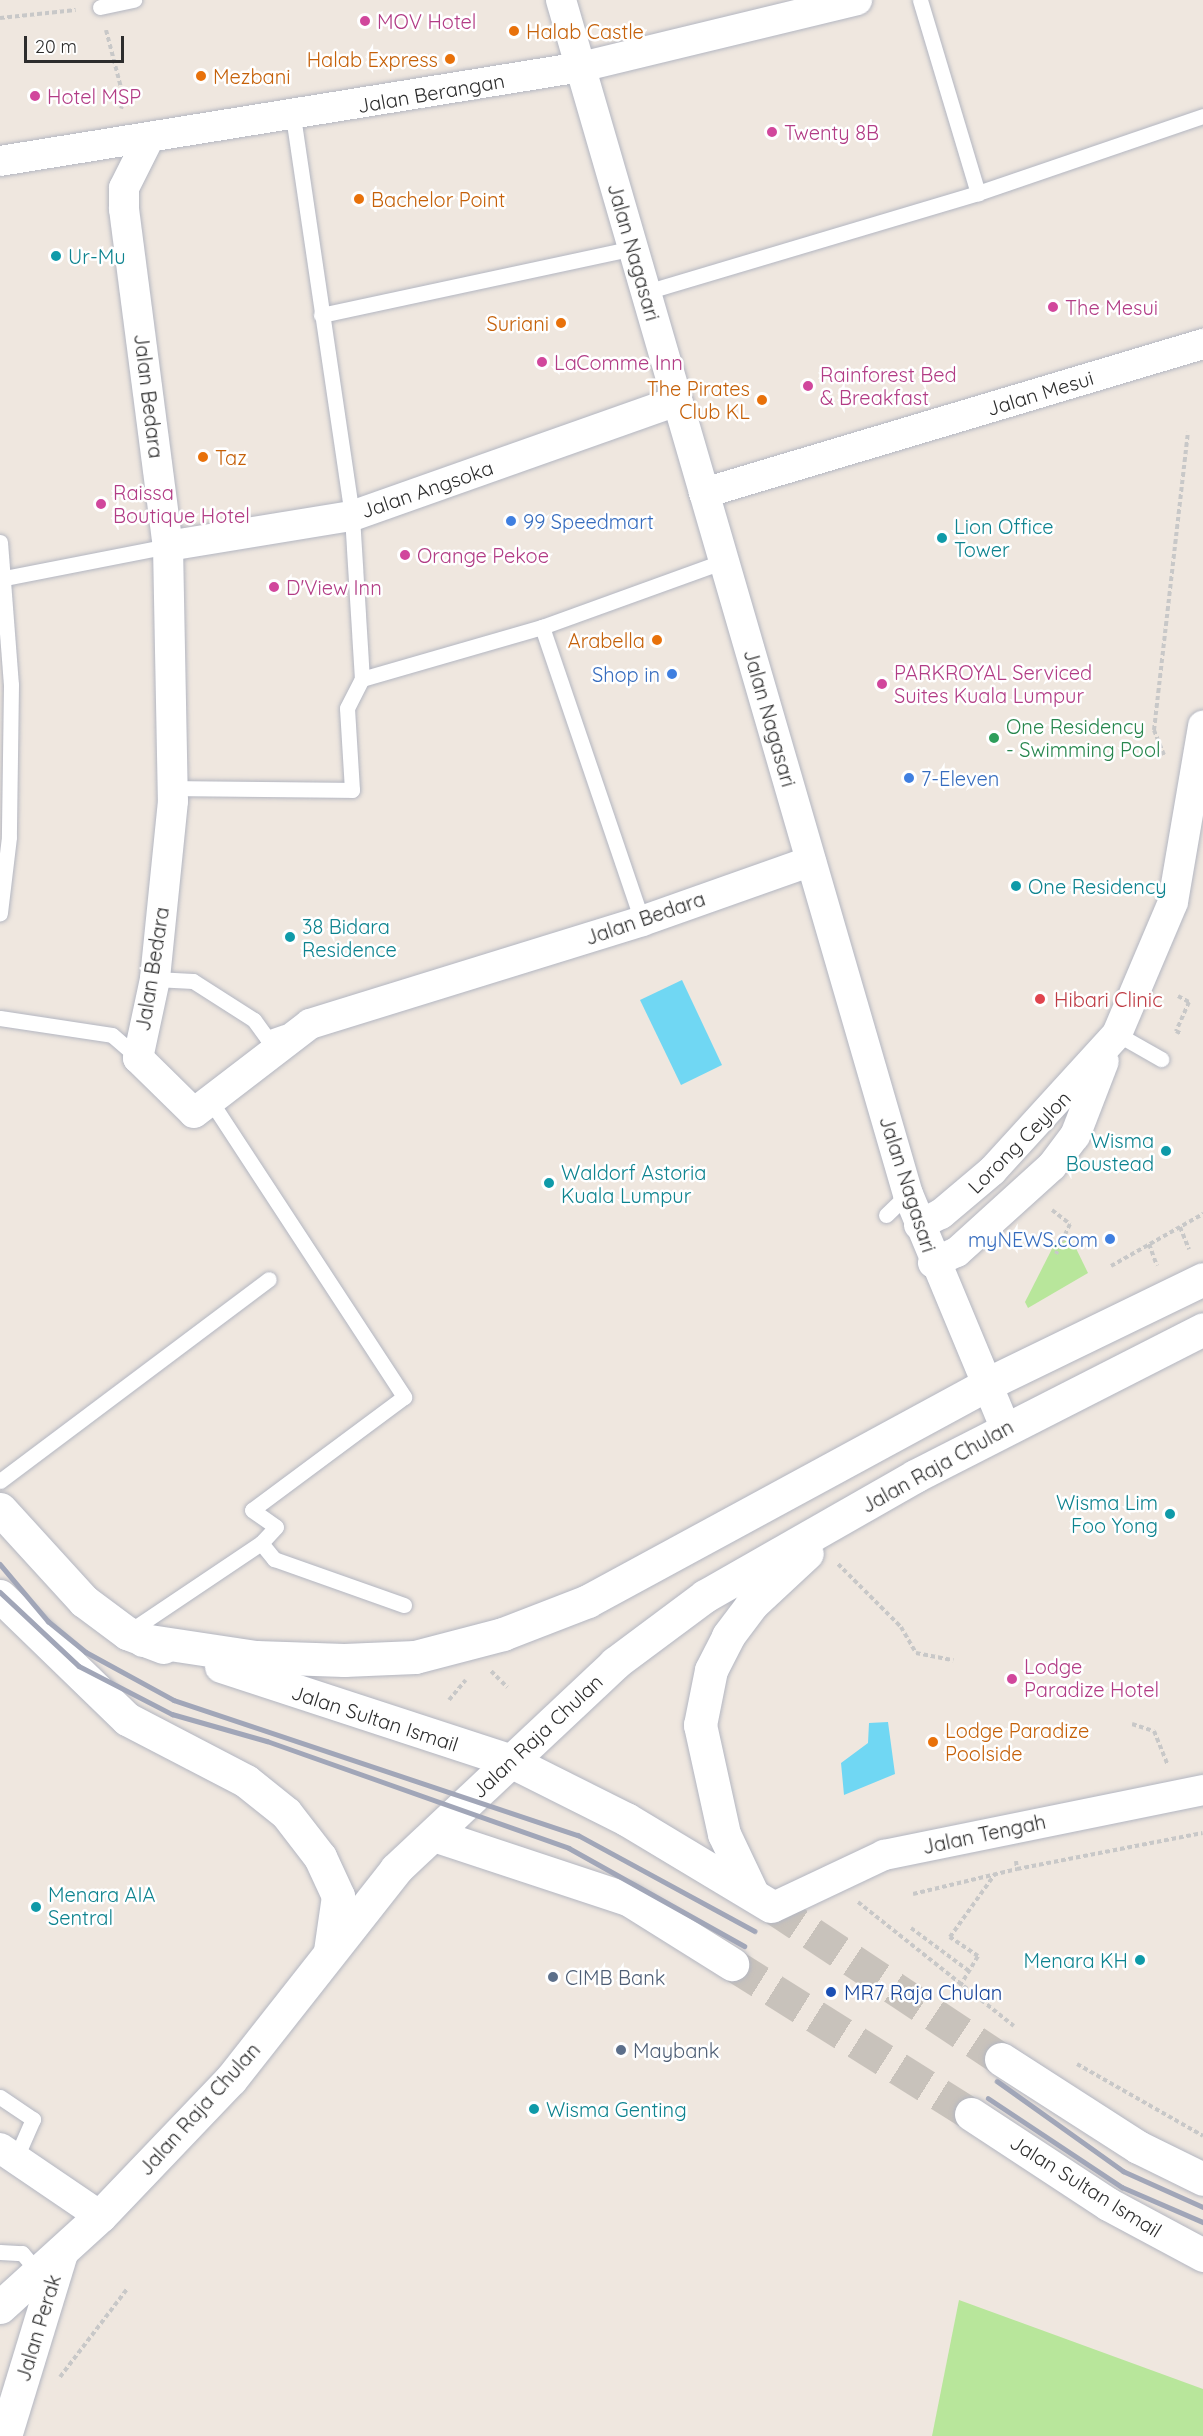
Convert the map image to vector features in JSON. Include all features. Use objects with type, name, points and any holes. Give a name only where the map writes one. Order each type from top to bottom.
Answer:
[{"type":"main road","points":[[135,1636],[256,1657],[344,1660],[415,1657],[475,1643],[588,1601],[985,1385],[1203,1279]]},
{"type":"main road","name":"Jalan Raja Chulan","points":[[0,2307],[100,2216],[231,2079],[396,1869],[434,1835],[508,1760],[615,1663],[705,1596],[1005,1427],[1203,1329]]},
{"type":"main road","points":[[766,1902],[724,1834],[700,1725],[711,1670],[751,1605],[869,1503]]},
{"type":"main road","name":"Jalan Sultan Ismail","points":[[0,1509],[84,1601],[135,1636],[508,1760],[627,1819],[766,1902]]},
{"type":"main road","points":[[0,1596],[127,1719],[246,1781],[286,1813],[320,1857],[338,1896],[330,1954]]},
{"type":"main road","points":[[434,1835],[628,1899],[732,1965]]},
{"type":"main road","points":[[1002,2059],[1137,2147],[1203,2179]]},
{"type":"main road","name":"Jalan Sultan Ismail","points":[[971,2114],[1108,2204],[1203,2255]]},
{"type":"main road","name":"Jalan Perak","points":[[5,2436],[50,2263]]},
{"type":"street","name":"Jalan Nagasari","points":[[561,0],[908,1194],[933,1263],[1005,1427]]},
{"type":"street","name":"Jalan Berangan","points":[[0,161],[293,116],[581,67],[857,0]]},
{"type":"street","name":"Jalan Bedara","points":[[149,138],[127,178],[124,209],[168,546],[173,788],[155,980],[138,1058],[194,1113],[310,1024],[642,921],[811,861]]},
{"type":"street","name":"Jalan Mesui","points":[[704,493],[1203,344]]},
{"type":"street","name":"Jalan Angsoka","points":[[168,546],[352,516],[677,401]]},
{"type":"street","name":"Lorong Ceylon","points":[[933,1263],[957,1252],[1028,1190],[1075,1136],[1173,902],[1201,768],[1203,726]]},
{"type":"street","name":"Lorong Ceylon","points":[[920,1225],[972,1191],[1113,1041]]},
{"type":"street","name":"Jalan Tengah","points":[[766,1902],[884,1855],[1203,1790]]},
{"type":"street","points":[[8,2154],[100,2216]]},
{"type":"lane","points":[[100,8],[134,0]]},
{"type":"lane","points":[[920,0],[978,193]]},
{"type":"lane","points":[[173,788],[352,790],[347,708],[362,679],[352,516],[293,116]]},
{"type":"lane","points":[[646,292],[978,193],[1203,116]]},
{"type":"lane","points":[[321,315],[634,248]]},
{"type":"lane","points":[[0,542],[11,708],[9,837],[0,913]]},
{"type":"lane","points":[[2,579],[168,546]]},
{"type":"lane","points":[[362,679],[542,627],[724,561]]},
{"type":"lane","points":[[542,627],[642,921]]},
{"type":"lane","points":[[155,980],[193,981],[254,1020],[267,1038],[310,1024]]},
{"type":"lane","points":[[0,1018],[112,1035],[138,1058]]},
{"type":"lane","points":[[1113,1041],[1161,1059]]},
{"type":"lane","points":[[135,1636],[261,1543],[276,1527],[252,1510],[404,1397],[210,1100]]},
{"type":"lane","points":[[886,1215],[908,1194]]},
{"type":"lane","points":[[0,1481],[269,1279]]},
{"type":"lane","points":[[261,1543],[274,1559],[404,1605]]},
{"type":"lane","points":[[0,2097],[33,2119],[8,2154]]},
{"type":"lane","points":[[0,2252],[22,2253],[50,2263]]},
{"type":"path","points":[[0,18],[100,8],[124,99],[121,110]]},
{"type":"path","points":[[1166,767],[1154,730],[1188,432]]},
{"type":"path","points":[[1178,996],[1189,1002],[1176,1031],[1182,1034]]},
{"type":"path","points":[[1028,1190],[1070,1224],[1056,1254]]},
{"type":"path","points":[[1111,1266],[1203,1214]]},
{"type":"path","points":[[1180,1227],[1185,1240]]},
{"type":"path","points":[[1149,1244],[1160,1272]]},
{"type":"path","points":[[838,1564],[901,1626],[915,1653],[953,1660]]},
{"type":"path","points":[[488,1668],[507,1687]]},
{"type":"path","points":[[1132,1724],[1154,1731],[1171,1771]]},
{"type":"path","points":[[913,1894],[1017,1869]]},
{"type":"path","points":[[960,1986],[978,1956],[950,1937],[995,1874]]},
{"type":"path","points":[[856,1899],[960,1986],[1017,2028]]},
{"type":"path","points":[[911,1928],[969,1971]]},
{"type":"path","points":[[1065,2058],[1203,2136]]},
{"type":"path","points":[[90,2340],[127,2289]]},
{"type":"green space","points":[[1070,1236],[1088,1273],[1028,1308],[1025,1302],[1058,1237]]},
{"type":"green space","points":[[959,2300],[1203,2389],[1203,2436],[932,2436]]},
{"type":"water","points":[[682,980],[722,1065],[681,1085],[640,1000]]},
{"type":"water","points":[[888,1722],[895,1774],[844,1795],[841,1763],[868,1743],[869,1723]]},
{"type":"tunnel","points":[[771,1906],[1001,2059]]},
{"type":"tunnel","points":[[732,1964],[971,2114]]},
{"type":"railway","points":[[0,1564],[48,1621],[86,1652],[174,1700],[578,1835],[755,1931]]},
{"type":"railway","points":[[0,1592],[79,1666],[172,1714],[267,1741],[569,1848],[744,1946]]},
{"type":"railway","points":[[997,2081],[1123,2171],[1203,2207]]},
{"type":"railway","points":[[988,2098],[1122,2187],[1203,2222]]},
{"type":"place","name":"MOV Hotel","points":[[365,21]]},
{"type":"place","name":"Halab Castle","points":[[514,31]]},
{"type":"place","name":"Halab Express","points":[[450,59]]},
{"type":"place","name":"Mezbani","points":[[201,76]]},
{"type":"place","name":"Hotel MSP","points":[[35,96]]},
{"type":"place","name":"Twenty 8B","points":[[772,132]]},
{"type":"place","name":"Bachelor Point","points":[[359,199]]},
{"type":"place","name":"Ur-Mu","points":[[56,256]]},
{"type":"place","name":"The Mesui","points":[[1053,307]]},
{"type":"place","name":"Suriani","points":[[561,323]]},
{"type":"place","name":"LaComme Inn","points":[[542,362]]},
{"type":"place","name":"Rainforest Bed & Breakfast","points":[[808,386]]},
{"type":"place","name":"The Pirates Club KL","points":[[762,400]]},
{"type":"place","name":"Taz","points":[[203,457]]},
{"type":"place","name":"Raissa Boutique Hotel","points":[[101,504]]},
{"type":"place","name":"99 Speedmart","points":[[511,521]]},
{"type":"place","name":"Lion Office Tower","points":[[942,538]]},
{"type":"place","name":"Orange Pekoe","points":[[405,555]]},
{"type":"place","name":"D'View Inn","points":[[274,587]]},
{"type":"place","name":"Arabella","points":[[657,640]]},
{"type":"place","name":"Shop in","points":[[672,674]]},
{"type":"place","name":"PARKROYAL Serviced Suites Kuala Lumpur","points":[[882,684]]},
{"type":"place","name":"One Residency - Swimming Pool","points":[[994,738]]},
{"type":"place","name":"7-Eleven","points":[[909,778]]},
{"type":"place","name":"One Residency","points":[[1016,886]]},
{"type":"place","name":"38 Bidara Residence","points":[[290,937]]},
{"type":"place","name":"Hibari Clinic","points":[[1040,999]]},
{"type":"place","name":"Wisma Boustead","points":[[1166,1151]]},
{"type":"place","name":"Waldorf Astoria Kuala Lumpur","points":[[549,1183]]},
{"type":"place","name":"myNEWS.com","points":[[1110,1239]]},
{"type":"place","name":"Wisma Lim Foo Yong","points":[[1170,1514]]},
{"type":"place","name":"Lodge Paradize Hotel","points":[[1012,1679]]},
{"type":"place","name":"Lodge Paradize Poolside","points":[[933,1742]]},
{"type":"place","name":"Menara AIA Sentral","points":[[36,1907]]},
{"type":"place","name":"Menara KH","points":[[1140,1960]]},
{"type":"place","name":"CIMB Bank","points":[[553,1977]]},
{"type":"place","name":"MR7 Raja Chulan","points":[[831,1992]]},
{"type":"place","name":"Maybank","points":[[621,2050]]},
{"type":"place","name":"Wisma Genting","points":[[534,2109]]}]
